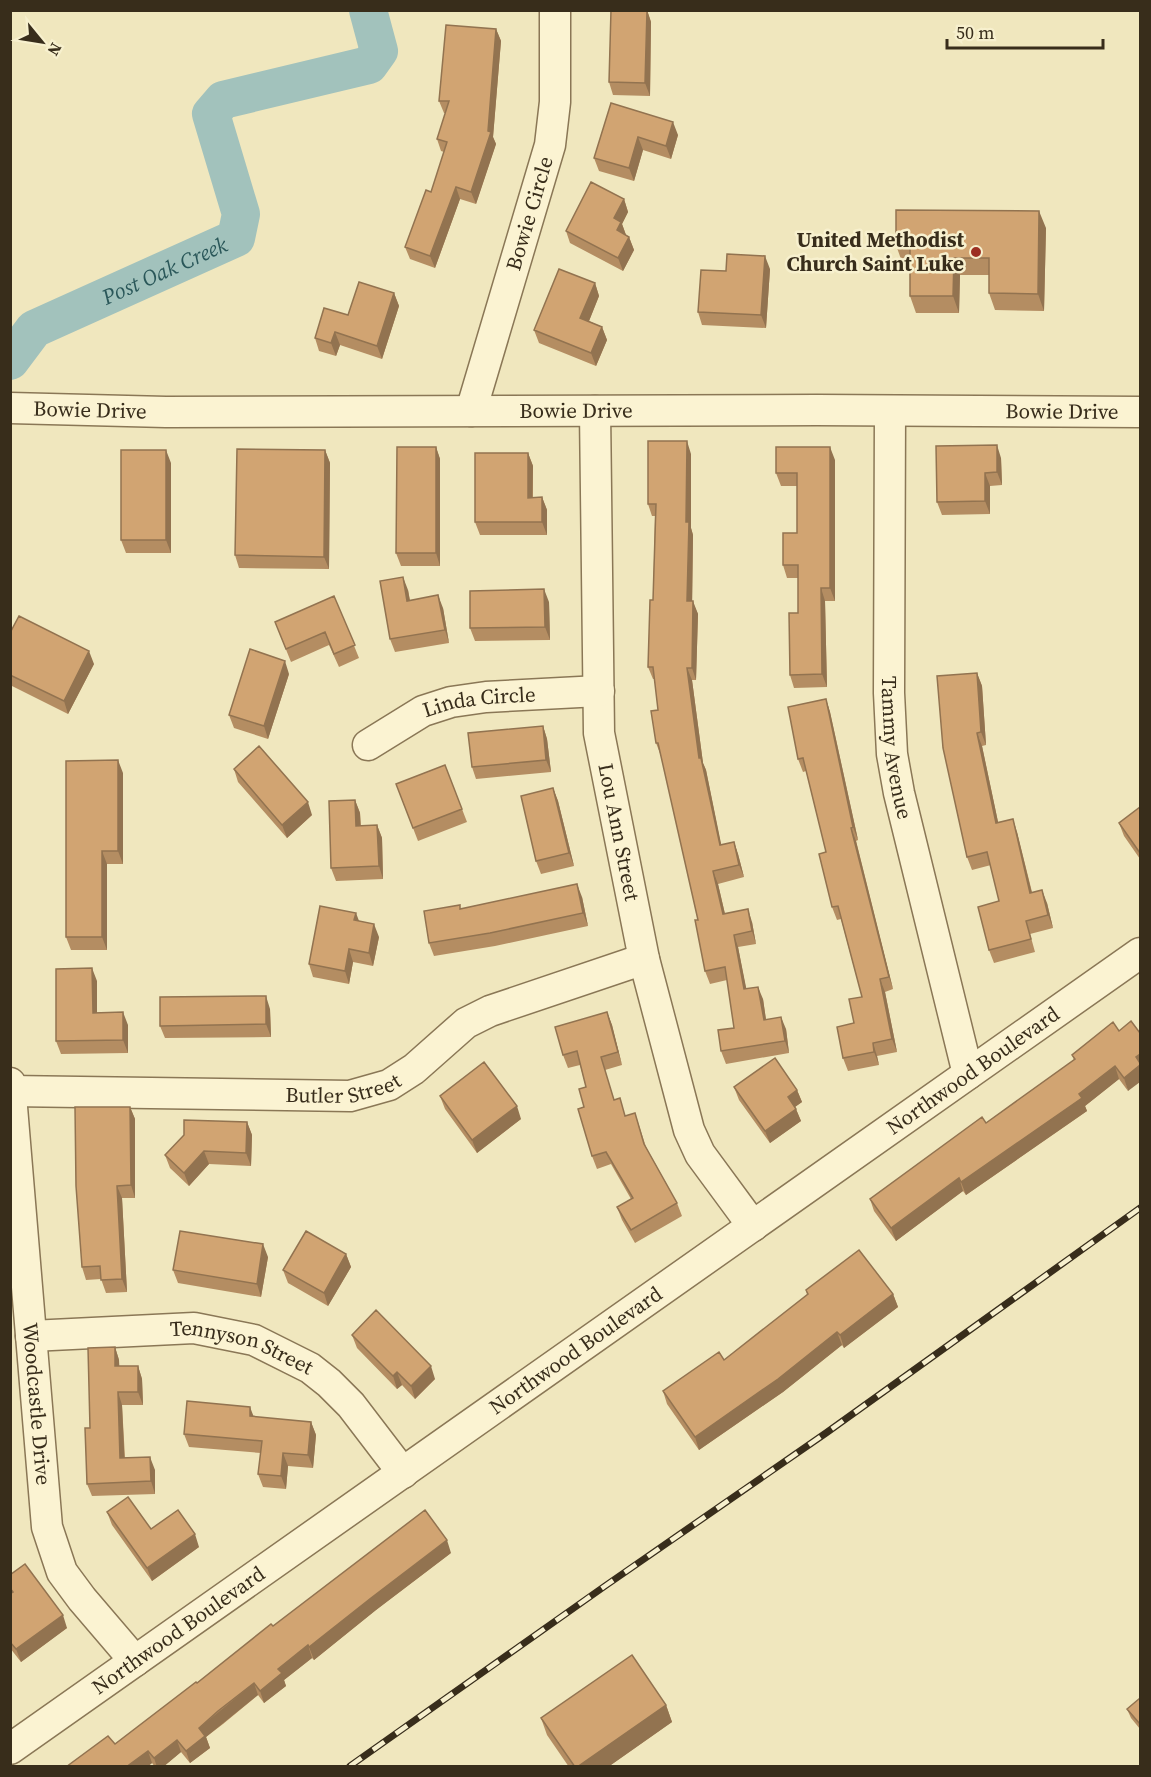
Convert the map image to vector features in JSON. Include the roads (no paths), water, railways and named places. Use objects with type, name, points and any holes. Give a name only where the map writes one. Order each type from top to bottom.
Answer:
[{"type":"street","name":"Bowie Circle","points":[[471,411],[550,145],[555,102],[555,10]]},
{"type":"street","name":"Bowie Drive","points":[[10,408],[166,412],[817,410],[1140,412]]},
{"type":"street","name":"Lou Ann Street","points":[[595,411],[599,733],[644,959],[689,1130],[700,1154],[753,1226]]},
{"type":"street","name":"Tammy Avenue","points":[[890,412],[889,693],[892,754],[899,793],[968,1074]]},
{"type":"street","name":"Linda Circle","points":[[368,745],[423,711],[451,702],[486,697],[599,691]]},
{"type":"street","name":"Northwood Boulevard","points":[[10,1749],[1140,953]]},
{"type":"street","name":"Butler Street","points":[[11,1090],[350,1096],[389,1085],[414,1069],[466,1023],[490,1011],[644,959]]},
{"type":"street","name":"Woodcastle Drive","points":[[10,1083],[47,1527],[62,1572],[135,1661]]},
{"type":"street","name":"Tennyson Street","points":[[31,1336],[194,1328],[254,1340],[310,1368],[329,1383],[351,1405],[403,1473]]},
{"type":"waterway","name":"Post Oak Creek","points":[[10,361],[34,329],[236,238],[241,214],[211,114],[223,100],[369,65],[379,51],[368,10]]},
{"type":"railway","points":[[350,1766],[826,1433],[1140,1208]]},
{"type":"place","name":"United Methodist Church Saint Luke","points":[[976,252]]}]
